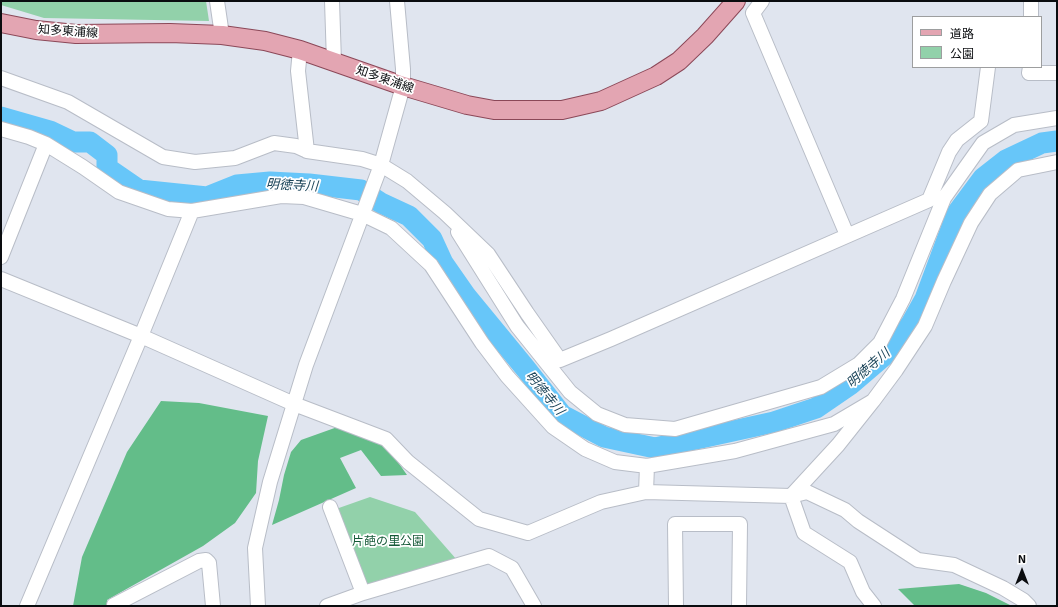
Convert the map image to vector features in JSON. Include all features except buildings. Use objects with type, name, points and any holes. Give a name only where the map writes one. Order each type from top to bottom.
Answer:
[{"type":"main road","name":"知多東浦線","points":[[1,23],[36,30],[76,34],[170,33],[222,35],[266,40],[300,50],[403,86],[467,105],[494,110],[562,110],[601,101],[656,76],[679,61],[705,36],[736,1]]},
{"type":"street","points":[[217,1],[222,35]]},
{"type":"street","points":[[332,1],[334,62]]},
{"type":"street","points":[[258,606],[255,548],[270,482],[306,364],[381,165],[403,86],[403,69],[396,1]]},
{"type":"street","points":[[762,1],[752,13],[847,235]]},
{"type":"street","points":[[1031,1],[1031,16]]},
{"type":"street","points":[[300,50],[298,71],[307,151]]},
{"type":"street","points":[[1,78],[68,102],[164,157],[195,162],[235,158],[274,143],[296,146],[307,151],[362,159],[381,165],[407,181],[445,213],[488,254],[560,360],[929,200],[949,152],[958,140],[981,122],[988,68]]},
{"type":"street","points":[[1030,68],[1029,73],[1057,73]]},
{"type":"street","points":[[445,213],[517,326],[570,392],[597,414],[625,425],[675,429],[821,387],[859,364],[880,343],[903,299],[944,198],[983,143],[1014,125],[1057,118]]},
{"type":"street","points":[[1,129],[29,137],[46,144],[119,192],[168,209],[192,211],[281,196],[304,197],[362,214],[391,228],[431,265],[482,343],[507,376],[553,427],[585,449],[615,462],[647,466],[735,451],[834,424],[873,401]]},
{"type":"street","points":[[1,257],[46,144]]},
{"type":"street","points":[[791,496],[838,445],[873,401],[896,370],[925,326],[971,223],[990,194],[1018,170],[1057,162]]},
{"type":"street","points":[[27,606],[192,211]]},
{"type":"street","points":[[1,279],[141,336],[294,404],[386,439],[408,462],[479,520],[528,533],[601,502],[646,492],[791,496],[807,492],[845,510],[858,521],[918,560],[954,565],[1003,588],[1023,600],[1029,606]]},
{"type":"street","points":[[646,492],[647,466]]},
{"type":"street","points":[[791,496],[804,533],[850,562],[863,592],[874,606]]},
{"type":"street","points":[[330,507],[363,593]]},
{"type":"street","points":[[676,606],[675,524],[740,524],[739,606]]},
{"type":"street","points":[[327,606],[363,593],[488,556],[512,568],[534,606]]},
{"type":"street","points":[[114,606],[199,561],[206,560],[209,563],[213,606]]},
{"type":"green space","points":[[1,1],[206,1],[209,21],[44,18],[1,5]]},
{"type":"green space","points":[[161,401],[199,403],[268,416],[258,461],[256,493],[235,523],[203,546],[107,600],[108,606],[73,606],[82,557],[127,452]]},
{"type":"green space","points":[[343,425],[386,445],[407,475],[381,476],[361,450],[340,458],[356,488],[272,525],[291,452],[301,440]]},
{"type":"green space","name":"片葩の里公園","points":[[370,497],[415,512],[457,560],[368,586],[336,509]]},
{"type":"green space","points":[[959,584],[986,593],[1012,606],[915,606],[898,589]]},
{"type":"waterway","name":"明徳寺川","points":[[1,117],[50,131],[73,142],[90,142],[107,155],[107,168],[139,190],[207,197],[237,185],[270,182],[309,184],[361,190],[381,203],[409,216],[432,239],[443,263],[466,296],[562,415],[604,437],[655,448],[774,422],[816,408],[851,384],[886,354],[911,324],[925,299],[957,213],[983,178],[1006,160],[1042,143],[1057,141]]}]
